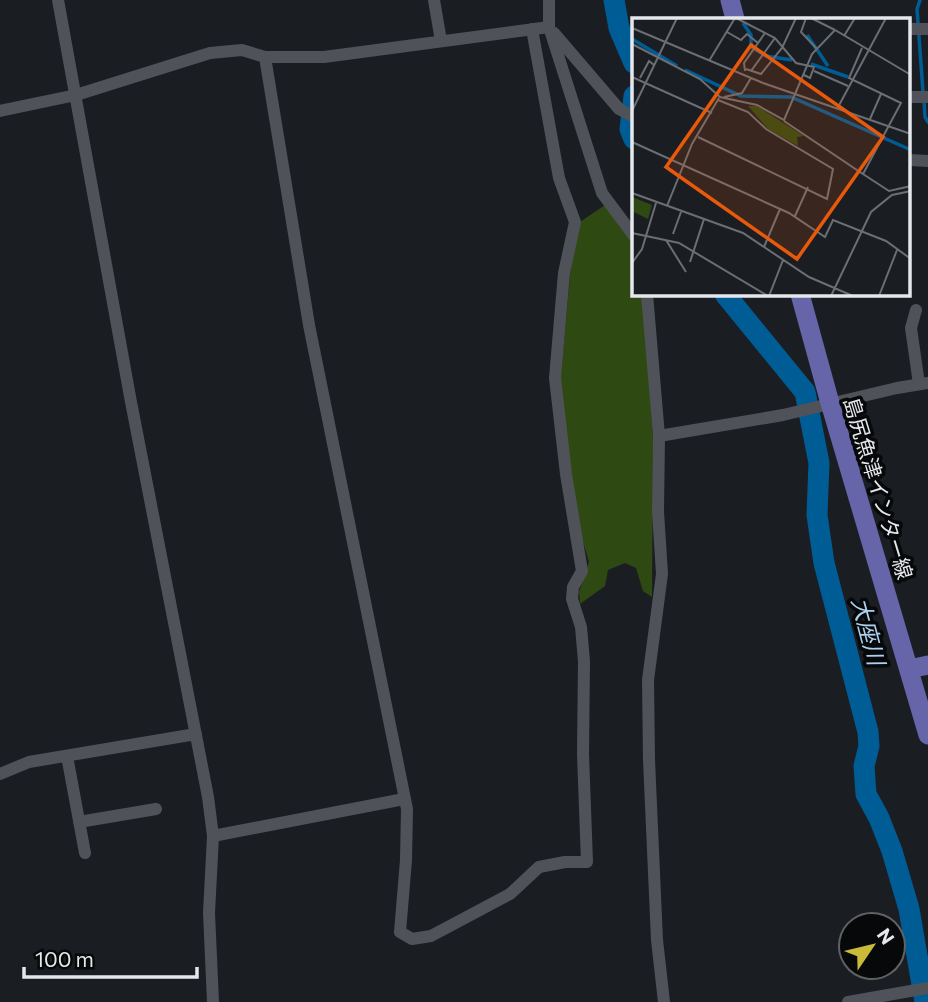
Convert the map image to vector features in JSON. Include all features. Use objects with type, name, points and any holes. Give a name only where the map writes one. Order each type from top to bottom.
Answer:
[{"type":"main road","points":[[730,0],[734,18]]},
{"type":"main road","name":"島尻魚津インター線","points":[[801,296],[830,403],[919,667],[928,735]]},
{"type":"street","points":[[58,0],[213,835],[209,913],[213,1002]]},
{"type":"street","points":[[434,0],[441,41]]},
{"type":"street","points":[[548,0],[549,27],[602,193],[632,233]]},
{"type":"street","points":[[0,111],[76,95],[209,53],[242,50],[265,57],[324,57],[549,27]]},
{"type":"street","points":[[549,27],[619,109],[632,116]]},
{"type":"street","points":[[265,57],[309,325],[407,809],[400,932],[412,939],[431,936],[510,894],[539,867],[565,862],[587,862],[583,754],[584,660],[581,627],[572,599],[573,587],[582,571],[566,474],[555,379],[564,273],[575,222],[559,178],[532,29]]},
{"type":"street","points":[[647,296],[659,436],[658,512],[662,574],[648,680],[649,760],[657,940],[664,1002]]},
{"type":"street","points":[[659,436],[783,415],[924,383],[911,328],[916,310]]},
{"type":"street","points":[[0,774],[29,762],[196,734]]},
{"type":"street","points":[[66,756],[85,853]]},
{"type":"street","points":[[213,835],[404,799]]},
{"type":"street","points":[[79,821],[156,809]]},
{"type":"street","points":[[848,1002],[928,988]]},
{"type":"green space","points":[[605,205],[632,240],[632,296],[643,296],[653,438],[652,597],[643,591],[636,568],[625,563],[608,570],[605,586],[580,604],[579,592],[589,562],[579,528],[560,386],[572,254],[580,222]]},
{"type":"waterway","name":"大座川","points":[[614,0],[619,28],[632,58]]},
{"type":"waterway","points":[[920,0],[917,9],[923,92]]},
{"type":"waterway","points":[[924,100],[928,122]]},
{"type":"waterway","name":"大座川","points":[[632,112],[632,134]]},
{"type":"waterway","name":"大座川","points":[[727,296],[805,392],[819,463],[817,515],[824,563],[868,732],[869,746],[864,766],[866,794],[892,851],[909,909],[925,1002]]}]
